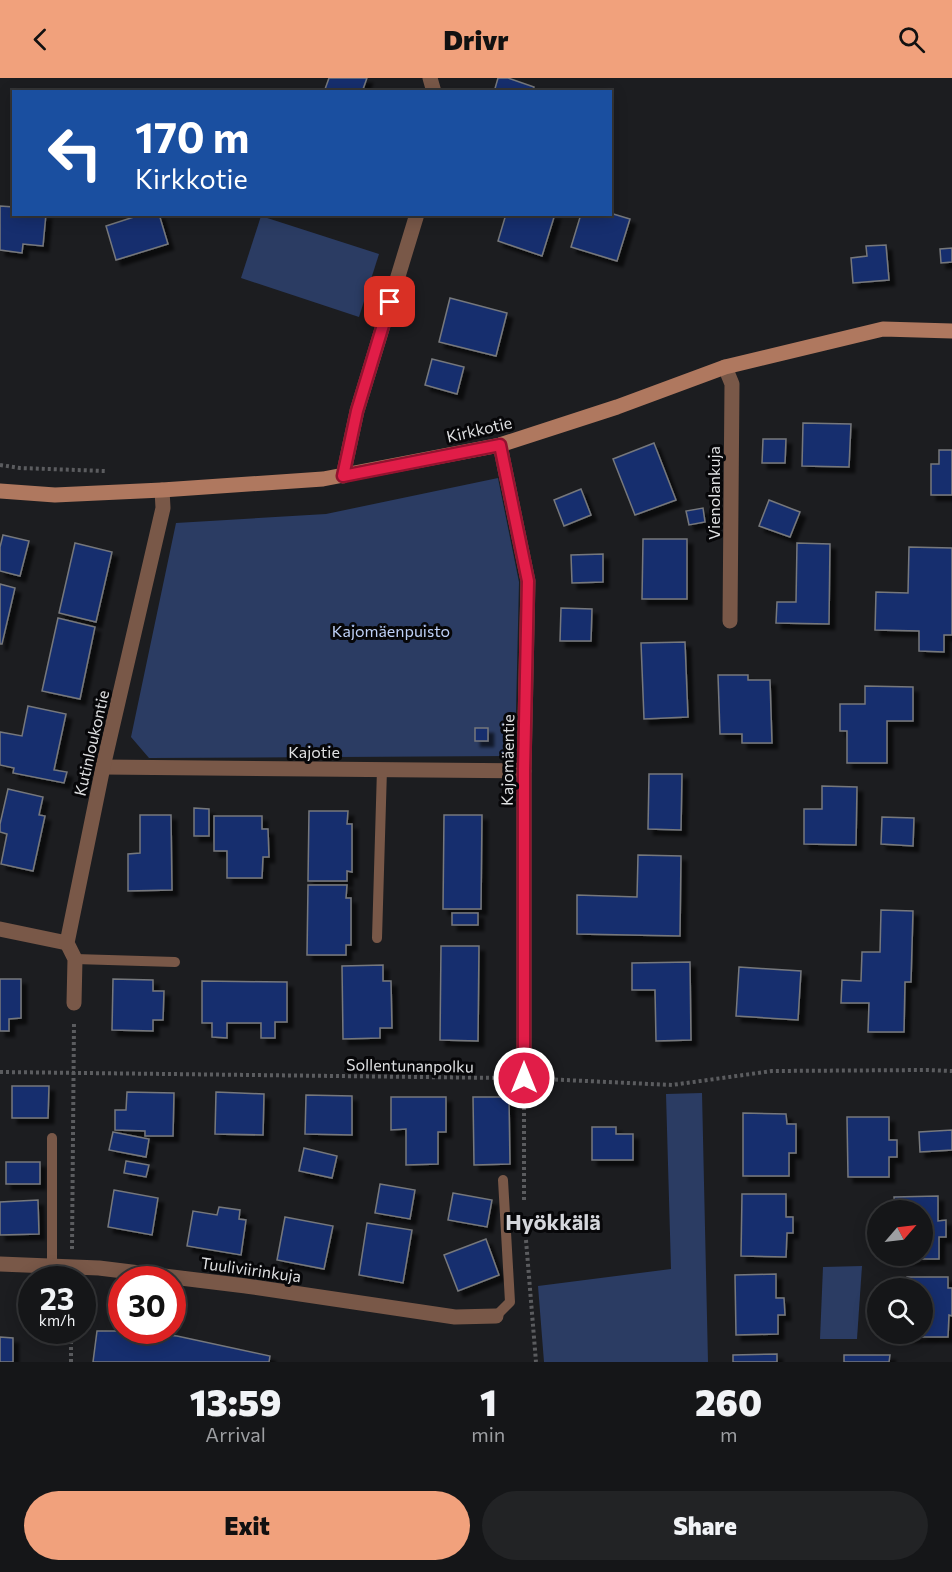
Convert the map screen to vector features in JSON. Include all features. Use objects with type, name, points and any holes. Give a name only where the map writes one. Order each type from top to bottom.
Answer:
[{"type":"street","points":[[343,476],[357,411],[416,216]]},
{"type":"street","name":"Kirkkotie","points":[[0,491],[55,495],[162,490],[343,476],[500,445],[617,407],[725,367],[883,329],[952,331]]},
{"type":"street","name":"Vienolankuja","points":[[725,367],[732,384],[730,621]]},
{"type":"street","name":"Kajomäentie","points":[[500,445],[528,581],[524,771],[524,1078]]},
{"type":"street","name":"Kutinloukontie","points":[[67,944],[103,767],[163,508],[162,490]]},
{"type":"street","name":"Kajotie","points":[[103,767],[524,771]]},
{"type":"street","points":[[0,929],[67,944],[75,959],[74,1003]]},
{"type":"street","name":"Tuuliviirinkuja","points":[[0,1264],[52,1266]]},
{"type":"street","name":"Tuuliviirinkuja","points":[[96,1268],[165,1275],[455,1317],[496,1316]]},
{"type":"lane","points":[[377,939],[382,769]]},
{"type":"lane","points":[[75,959],[175,962]]},
{"type":"lane","points":[[52,1138],[52,1266]]},
{"type":"lane","points":[[496,1316],[510,1302],[503,1180]]},
{"type":"path","points":[[0,465],[20,468],[110,471],[111,492]]},
{"type":"path","points":[[72,1266],[74,1003]]},
{"type":"path","name":"Sollentunanpolku","points":[[0,1072],[524,1078],[672,1085],[772,1071],[952,1071]]},
{"type":"path","points":[[524,1078],[524,1202]]},
{"type":"path","points":[[526,1234],[536,1362]]},
{"type":"path","points":[[71,1344],[71,1362]]},
{"type":"green space","points":[[261,216],[379,254],[359,317],[241,278]]},
{"type":"green space","name":"Kajomäenpuisto","points":[[498,478],[519,582],[515,756],[149,758],[131,737],[176,523],[326,514]]},
{"type":"green space","points":[[702,1093],[708,1362],[544,1362],[538,1286],[671,1269],[666,1094]]},
{"type":"green space","points":[[862,1266],[857,1339],[820,1339],[823,1267]]},
{"type":"building","points":[[329,78],[367,78],[363,90],[325,90]]},
{"type":"building","points":[[498,78],[508,78],[534,87],[533,90],[495,90]]},
{"type":"building","points":[[0,206],[12,207],[12,216],[46,216],[43,246],[23,244],[22,253],[0,250]]},
{"type":"building","points":[[612,214],[630,219],[617,261],[571,247],[580,216],[612,216]]},
{"type":"building","points":[[137,216],[160,216],[168,244],[116,260],[106,226]]},
{"type":"building","points":[[505,216],[554,216],[542,256],[498,241]]},
{"type":"building","points":[[886,245],[889,280],[853,283],[851,258],[867,256],[866,246]]},
{"type":"building","points":[[952,248],[952,262],[941,263],[940,249]]},
{"type":"building","points":[[450,298],[507,313],[496,356],[439,342]]},
{"type":"building","points":[[432,359],[464,367],[457,394],[425,385]]},
{"type":"building","points":[[803,423],[851,424],[849,467],[802,466]]},
{"type":"building","points":[[763,439],[786,439],[785,463],[762,463]]},
{"type":"building","points":[[654,443],[676,500],[635,515],[613,459]]},
{"type":"building","points":[[939,450],[952,450],[952,495],[931,495],[931,464],[939,464]]},
{"type":"building","points":[[581,489],[591,515],[564,526],[554,500]]},
{"type":"building","points":[[769,500],[800,512],[790,537],[759,526]]},
{"type":"building","points":[[703,508],[705,522],[689,525],[686,511]]},
{"type":"building","points":[[3,535],[29,541],[20,576],[0,571],[0,547]]},
{"type":"building","points":[[643,539],[687,539],[687,599],[642,599]]},
{"type":"building","points":[[75,543],[112,552],[96,622],[59,613]]},
{"type":"building","points":[[797,543],[830,544],[829,624],[776,623],[777,602],[796,602]]},
{"type":"building","points":[[909,547],[952,548],[952,635],[944,635],[944,652],[919,651],[919,631],[875,630],[876,592],[908,593]]},
{"type":"building","points":[[603,554],[603,582],[572,583],[571,555]]},
{"type":"building","points":[[0,584],[15,588],[2,644],[0,644]]},
{"type":"building","points":[[561,608],[592,609],[591,641],[560,641]]},
{"type":"building","points":[[58,618],[95,627],[80,699],[42,691]]},
{"type":"building","points":[[685,642],[688,717],[644,719],[641,643]]},
{"type":"building","points":[[718,675],[748,675],[748,680],[770,680],[772,743],[742,743],[742,734],[720,734]]},
{"type":"building","points":[[865,686],[913,687],[913,721],[887,721],[887,763],[847,763],[847,731],[840,731],[840,704],[865,704]]},
{"type":"building","points":[[28,706],[66,714],[54,770],[67,772],[64,783],[13,773],[14,768],[0,765],[0,732],[22,736]]},
{"type":"building","points":[[475,728],[488,728],[488,741],[475,741]]},
{"type":"building","points":[[649,774],[682,774],[681,830],[648,829]]},
{"type":"building","points":[[822,786],[857,787],[856,845],[804,844],[804,809],[822,809]]},
{"type":"building","points":[[8,789],[43,797],[39,815],[45,816],[33,871],[1,864],[7,834],[0,832],[0,824]]},
{"type":"building","points":[[194,808],[209,809],[209,836],[194,836]]},
{"type":"building","points":[[309,811],[348,811],[347,824],[352,824],[352,872],[347,871],[347,881],[308,881]]},
{"type":"building","points":[[140,815],[171,815],[172,890],[128,891],[128,854],[140,853]]},
{"type":"building","points":[[444,815],[482,815],[481,909],[443,909]]},
{"type":"building","points":[[214,816],[262,816],[262,829],[268,829],[269,857],[263,857],[262,878],[227,878],[227,851],[214,851]]},
{"type":"building","points":[[882,817],[914,818],[913,846],[881,844]]},
{"type":"building","points":[[638,855],[681,856],[680,936],[577,934],[577,895],[637,897]]},
{"type":"building","points":[[308,885],[347,885],[346,898],[351,898],[351,945],[346,945],[346,955],[307,955]]},
{"type":"building","points":[[881,910],[913,911],[911,982],[905,982],[904,1032],[868,1032],[869,1003],[841,1003],[842,980],[861,981],[862,952],[880,952]]},
{"type":"building","points":[[452,913],[478,913],[478,925],[452,925]]},
{"type":"building","points":[[441,946],[479,946],[478,1041],[440,1040]]},
{"type":"building","points":[[690,962],[691,1040],[656,1041],[655,990],[632,990],[632,963]]},
{"type":"building","points":[[383,965],[383,981],[391,981],[392,1028],[380,1028],[380,1038],[343,1039],[342,966]]},
{"type":"building","points":[[739,967],[801,971],[798,1020],[736,1016]]},
{"type":"building","points":[[0,979],[21,979],[21,1018],[9,1019],[9,1031],[0,1031]]},
{"type":"building","points":[[113,979],[153,980],[153,991],[164,991],[163,1020],[153,1020],[153,1031],[112,1030]]},
{"type":"building","points":[[202,981],[287,982],[287,1022],[275,1022],[275,1038],[261,1038],[261,1023],[227,1023],[227,1038],[212,1037],[212,1023],[202,1023]]},
{"type":"building","points":[[12,1086],[49,1086],[48,1118],[12,1118]]},
{"type":"building","points":[[127,1092],[174,1093],[173,1136],[145,1136],[145,1131],[115,1130],[115,1110],[126,1110]]},
{"type":"building","points":[[216,1092],[264,1094],[263,1135],[215,1134]]},
{"type":"building","points":[[306,1095],[352,1096],[352,1135],[305,1134]]},
{"type":"building","points":[[391,1097],[446,1097],[446,1132],[438,1132],[438,1164],[406,1165],[406,1129],[391,1130]]},
{"type":"building","points":[[473,1097],[509,1097],[510,1164],[474,1165]]},
{"type":"building","points":[[743,1113],[786,1114],[787,1124],[796,1124],[796,1153],[789,1153],[789,1176],[743,1176]]},
{"type":"building","points":[[847,1117],[889,1117],[889,1140],[897,1140],[897,1157],[889,1157],[889,1177],[848,1177]]},
{"type":"building","points":[[592,1127],[616,1127],[616,1134],[633,1134],[633,1160],[592,1160]]},
{"type":"building","points":[[952,1130],[952,1150],[920,1152],[919,1132]]},
{"type":"building","points":[[113,1132],[149,1139],[146,1157],[109,1150]]},
{"type":"building","points":[[304,1148],[337,1156],[332,1178],[299,1171]]},
{"type":"building","points":[[126,1161],[149,1165],[146,1177],[124,1173]]},
{"type":"building","points":[[6,1162],[40,1162],[40,1184],[6,1184]]},
{"type":"building","points":[[380,1184],[415,1190],[410,1219],[375,1213]]},
{"type":"building","points":[[114,1190],[158,1198],[152,1235],[108,1227]]},
{"type":"building","points":[[453,1193],[492,1200],[487,1227],[448,1220]]},
{"type":"building","points":[[742,1194],[786,1194],[786,1217],[793,1217],[793,1233],[787,1233],[786,1257],[741,1256]]},
{"type":"building","points":[[938,1196],[938,1221],[946,1220],[946,1237],[939,1237],[939,1259],[933,1259],[933,1200],[894,1200],[894,1197]]},
{"type":"building","points":[[38,1200],[39,1234],[0,1235],[0,1202]]},
{"type":"building","points":[[219,1207],[240,1210],[239,1219],[246,1220],[241,1255],[187,1246],[193,1211],[217,1215]]},
{"type":"building","points":[[285,1217],[333,1226],[324,1269],[277,1260]]},
{"type":"building","points":[[367,1223],[412,1230],[403,1283],[359,1275]]},
{"type":"building","points":[[486,1239],[499,1275],[458,1291],[444,1255]]},
{"type":"building","points":[[776,1274],[776,1298],[784,1298],[785,1315],[778,1315],[778,1334],[736,1335],[735,1275]]},
{"type":"building","points":[[948,1277],[948,1288],[952,1288],[952,1316],[949,1315],[948,1337],[933,1337],[933,1278],[907,1278]]},
{"type":"building","points":[[97,1331],[108,1331],[108,1344],[186,1344],[186,1338],[270,1356],[269,1362],[93,1362]]},
{"type":"building","points":[[0,1337],[13,1338],[13,1362],[0,1362]]},
{"type":"building","points":[[777,1354],[777,1362],[733,1362],[733,1355]]},
{"type":"building","points":[[844,1355],[890,1355],[889,1362],[844,1362]]},
{"type":"district","name":"Hyökkälä","points":[[553,1221]]},
{"type":"route","points":[[390,302],[357,411],[343,476],[500,445],[528,581],[524,771],[524,1078]]}]
